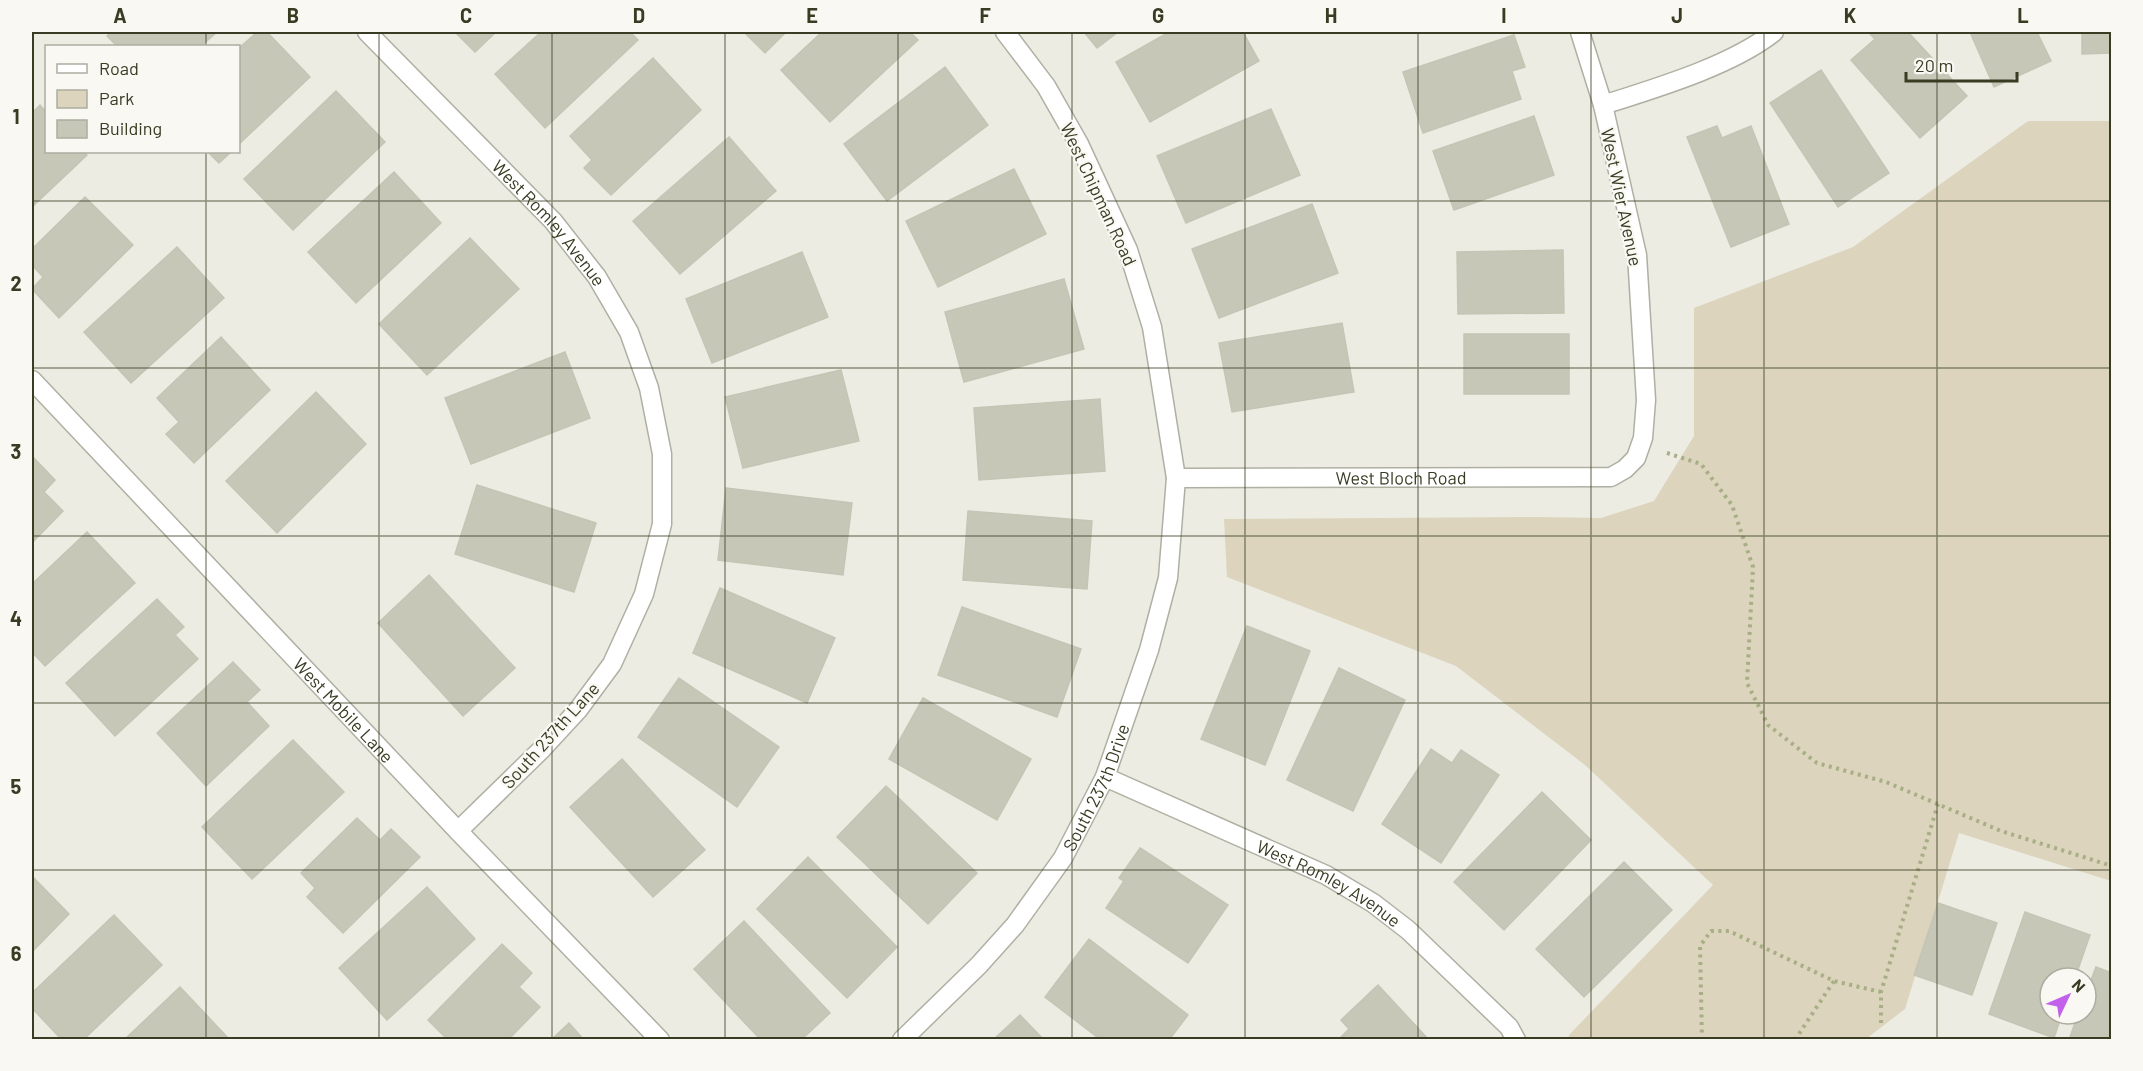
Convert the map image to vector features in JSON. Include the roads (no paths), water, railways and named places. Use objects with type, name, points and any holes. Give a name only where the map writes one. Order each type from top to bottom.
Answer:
[{"type":"street","name":"West Romley Avenue","points":[[367,32],[552,221],[597,277],[629,332],[650,388],[662,454]]},
{"type":"street","name":"West Chipman Road","points":[[1005,32],[1046,86],[1079,144],[1128,250],[1152,327],[1176,478]]},
{"type":"street","name":"West Wier Avenue","points":[[1580,32],[1603,105],[1637,255],[1646,400],[1641,445],[1636,458],[1625,469]]},
{"type":"street","points":[[1603,105],[1679,80],[1728,58],[1774,32]]},
{"type":"street","name":"West Mobile Lane","points":[[32,380],[458,831],[660,1040]]},
{"type":"street","name":"South 237th Lane","points":[[458,831],[578,710],[612,664],[644,594],[662,524],[662,454]]},
{"type":"street","name":"West Bloch Road","points":[[1176,478],[1611,477],[1625,469]]},
{"type":"street","name":"South 237th Drive","points":[[902,1040],[1015,925],[1063,858],[1105,777],[1149,650],[1168,578],[1176,478]]},
{"type":"street","name":"West Romley Avenue","points":[[1105,777],[1326,875],[1372,903],[1408,930],[1509,1027],[1516,1040]]}]
